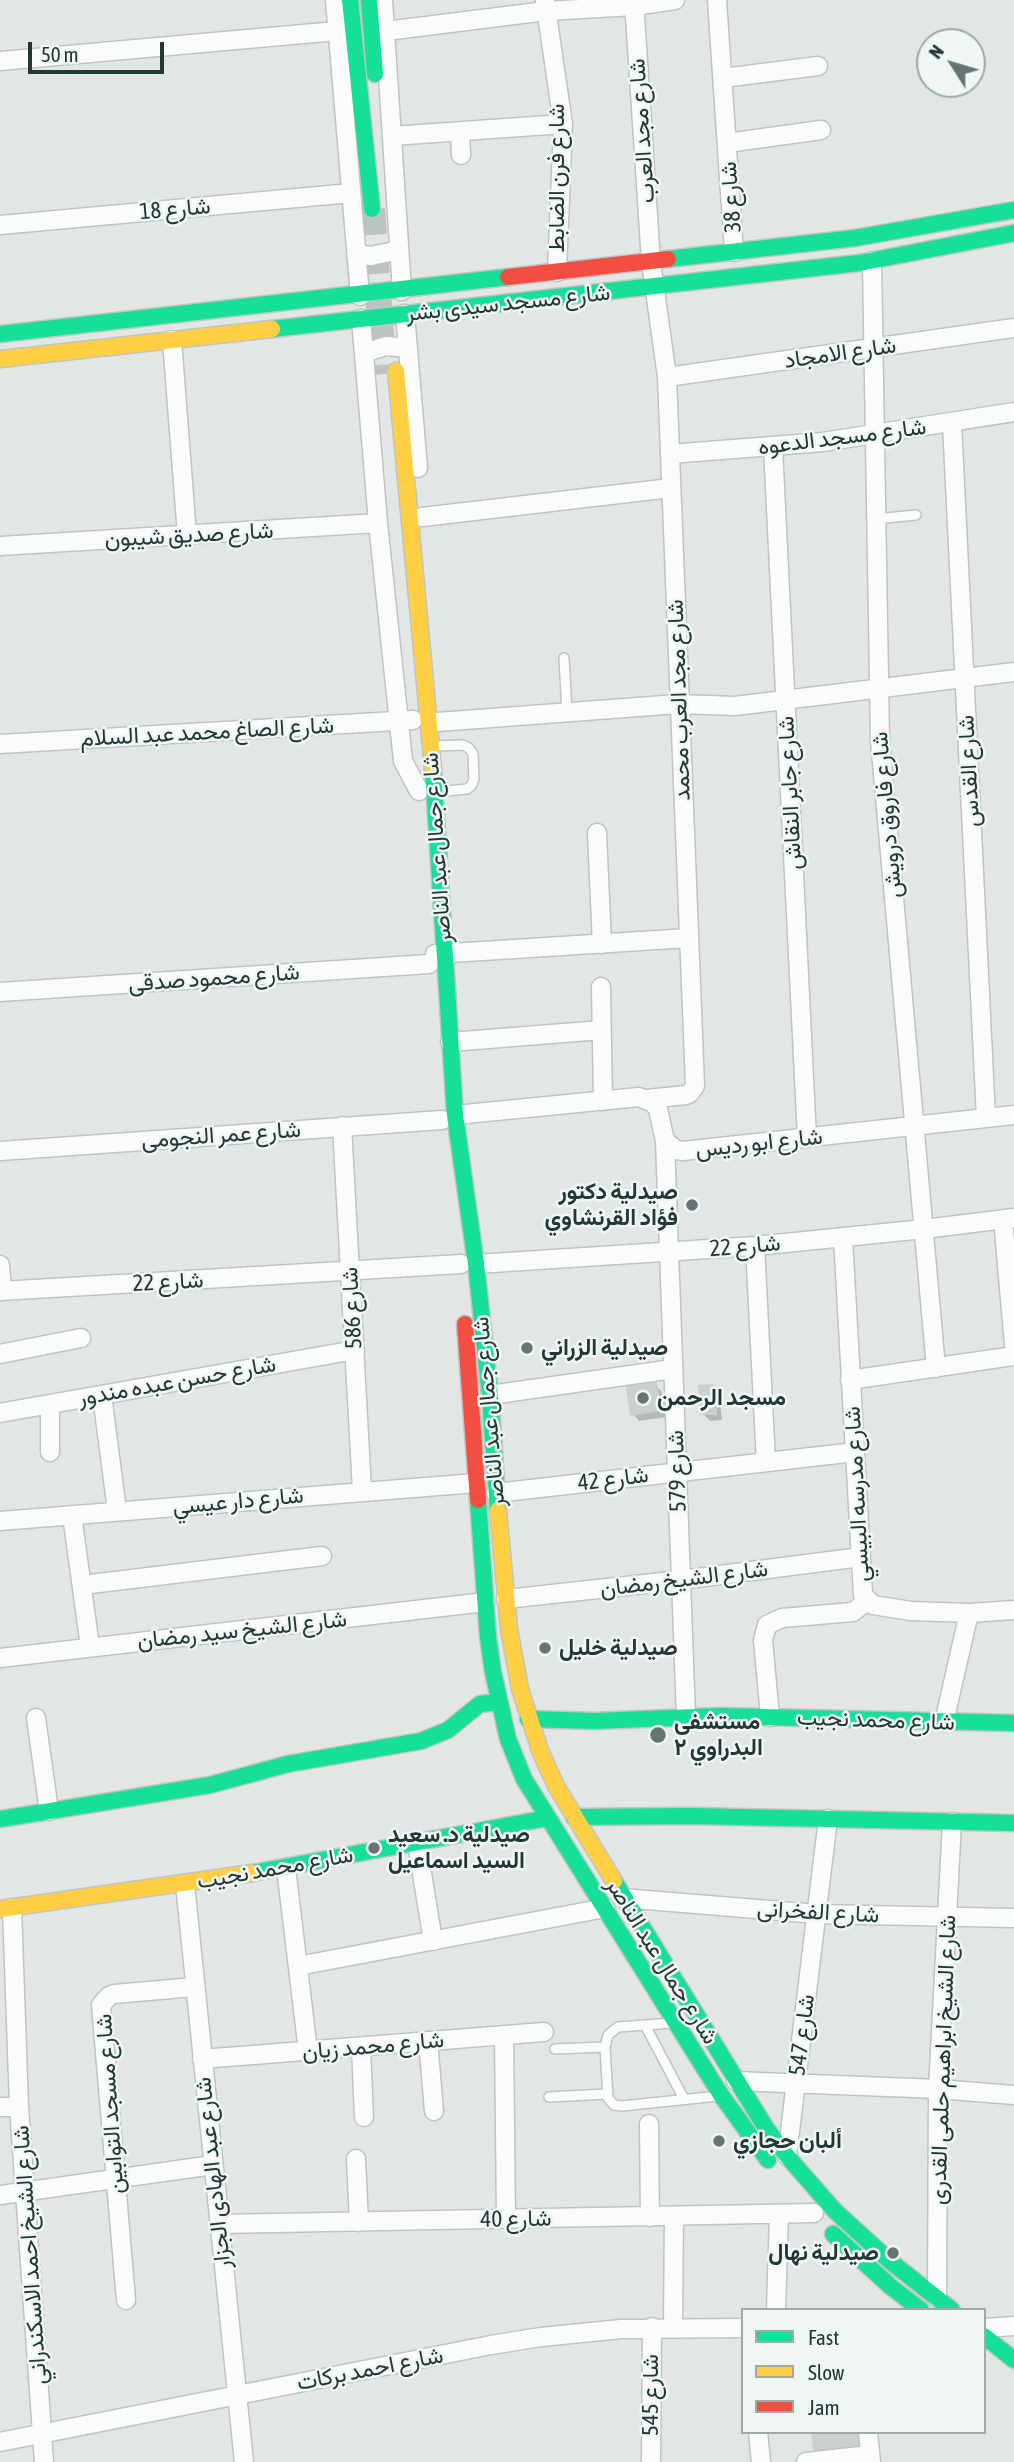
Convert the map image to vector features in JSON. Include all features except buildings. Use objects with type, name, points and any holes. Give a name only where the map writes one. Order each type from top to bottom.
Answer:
[{"type":"main road","points":[[349,0],[379,209],[369,0]]},
{"type":"main road","name":"شارع مسجد سيدى بشر","points":[[0,334],[360,296],[855,238],[1014,210]]},
{"type":"main road","name":"شارع مسجد سيدى بشر","points":[[0,359],[866,262],[1014,233]]},
{"type":"main road","points":[[855,238],[866,262]]},
{"type":"main road","name":"شارع جمال عبد الناصر","points":[[406,721],[390,373],[431,746],[424,886]]},
{"type":"main road","name":"شارع جمال عبد الناصر","points":[[427,791],[432,958],[450,1042],[448,1117]]},
{"type":"main road","name":"شارع جمال عبد الناصر","points":[[432,1003],[468,1264],[490,1395],[496,1493],[513,1659],[528,1719],[541,1753],[574,1817],[623,1898],[736,2081],[787,2156],[862,2238],[950,2308]]},
{"type":"main road","name":"شارع جمال عبد الناصر","points":[[468,1264],[463,1298],[485,1602],[498,1702],[515,1759],[548,1818],[721,2095],[781,2176]]},
{"type":"main road","points":[[0,1819],[210,1785],[288,1763],[421,1741],[448,1730],[480,1704],[498,1702]]},
{"type":"main road","name":"شارع محمد نجيب","points":[[528,1719],[604,1721],[770,1717],[1014,1723]]},
{"type":"main road","points":[[574,1817],[1014,1823]]},
{"type":"main road","name":"شارع محمد نجيب","points":[[6,1908],[286,1868],[548,1818]]},
{"type":"main road","points":[[797,2194],[860,2260],[919,2308]]},
{"type":"main road","points":[[986,2338],[1014,2360]]},
{"type":"street","points":[[335,0],[360,296]]},
{"type":"street","points":[[383,0],[402,291]]},
{"type":"street","points":[[386,30],[545,5],[675,0]]},
{"type":"street","name":"شارع 38","points":[[717,0],[734,252]]},
{"type":"street","name":"شارع مجد العرب","points":[[634,3],[651,262]]},
{"type":"street","name":"شارع فرن الضابط","points":[[545,5],[562,124],[557,272]]},
{"type":"street","points":[[0,61],[337,31]]},
{"type":"street","points":[[723,78],[818,66]]},
{"type":"street","points":[[392,136],[562,124]]},
{"type":"street","name":"شارع 38","points":[[727,142],[821,130]]},
{"type":"street","points":[[460,131],[461,155]]},
{"type":"street","name":"شارع 18","points":[[0,225],[351,192]]},
{"type":"street","points":[[357,254],[371,256],[400,250]]},
{"type":"street","name":"شارع مجد العرب محمد","points":[[647,1099],[686,1095],[695,1086],[667,377],[651,262]]},
{"type":"street","name":"شارع فاروق درويش","points":[[866,262],[873,349],[880,741],[936,1368]]},
{"type":"street","points":[[405,314],[438,722],[431,746]]},
{"type":"street","points":[[361,319],[378,523],[406,721],[403,761],[427,791]]},
{"type":"street","name":"شارع الامجاد","points":[[667,377],[1014,328]]},
{"type":"street","points":[[172,340],[187,535]]},
{"type":"street","points":[[364,353],[386,346],[408,348]]},
{"type":"street","name":"شارع مسجد الدعوه","points":[[670,454],[773,447],[874,435],[1014,412]]},
{"type":"street","name":"شارع القدس","points":[[952,423],[986,1118]]},
{"type":"street","name":"شارع جابر النقاش","points":[[773,447],[807,1138]]},
{"type":"street","points":[[422,517],[671,488]]},
{"type":"street","name":"شارع صديق شيبون","points":[[0,546],[378,523]]},
{"type":"street","points":[[438,722],[678,704],[735,706],[1014,672]]},
{"type":"street","name":"شارع الصاغ محمد عبد السلام","points":[[0,744],[406,721]]},
{"type":"street","points":[[597,833],[602,944]]},
{"type":"street","name":"شارع محمود صدقى","points":[[0,992],[688,938]]},
{"type":"street","points":[[601,987],[603,1101]]},
{"type":"street","points":[[450,1042],[602,1030]]},
{"type":"street","points":[[448,1117],[632,1098],[647,1099]]},
{"type":"street","name":"شارع ابو رديس","points":[[647,1099],[661,1116],[665,1142],[676,1150],[683,1151],[1014,1115]]},
{"type":"street","name":"شارع عمر النجومى","points":[[0,1151],[448,1117]]},
{"type":"street","name":"شارع 586","points":[[342,1126],[362,1490]]},
{"type":"street","name":"شارع 579","points":[[665,1142],[686,1717]]},
{"type":"street","points":[[1009,1218],[1014,1345]]},
{"type":"street","name":"شارع 22","points":[[1,1291],[755,1246],[1009,1218]]},
{"type":"street","name":"شارع مدرسه البيسي","points":[[843,1237],[863,1595],[867,1601],[881,1608],[911,1611],[969,1613],[1014,1610]]},
{"type":"street","points":[[755,1246],[766,1462]]},
{"type":"street","points":[[0,1265],[1,1291]]},
{"type":"street","points":[[0,1354],[81,1338]]},
{"type":"street","name":"شارع حسن عبده مندور","points":[[0,1413],[355,1350]]},
{"type":"street","points":[[850,1380],[1014,1356]]},
{"type":"street","points":[[490,1395],[673,1369]]},
{"type":"street","points":[[102,1395],[117,1511]]},
{"type":"street","points":[[50,1404],[50,1452]]},
{"type":"street","name":"شارع 42","points":[[496,1493],[855,1452]]},
{"type":"street","name":"شارع دار عيسي","points":[[0,1521],[476,1483]]},
{"type":"street","points":[[72,1515],[90,1647]]},
{"type":"street","points":[[82,1585],[322,1556]]},
{"type":"street","name":"شارع الشيخ رمضان","points":[[506,1599],[861,1558]]},
{"type":"street","points":[[770,1717],[763,1640],[767,1625],[782,1618],[853,1612],[867,1601]]},
{"type":"street","name":"شارع الشيخ سيد رمضان","points":[[0,1658],[485,1602]]},
{"type":"street","points":[[944,1722],[969,1613]]},
{"type":"street","points":[[36,1718],[49,1811]]},
{"type":"street","name":"شارع 547","points":[[787,2156],[828,1819]]},
{"type":"street","name":"شارع الشيخ ابراهيم حلمى القدرى","points":[[937,2298],[938,2089],[951,1822]]},
{"type":"street","points":[[417,1843],[433,1941]]},
{"type":"street","points":[[286,1868],[308,2051]]},
{"type":"street","name":"شارع عبد الهادى الجزار","points":[[184,1884],[244,2462]]},
{"type":"street","name":"شارع الفخرانى","points":[[623,1898],[817,1914],[1014,1918]]},
{"type":"street","name":"شارع الشيخ احمد الاسكندراني","points":[[6,1908],[44,2462]]},
{"type":"street","points":[[298,1966],[605,1908]]},
{"type":"street","name":"شارع مسجد التوابين","points":[[126,2300],[101,2005],[114,1994],[194,1987]]},
{"type":"street","name":"شارع محمد زيان","points":[[202,2059],[544,2032]]},
{"type":"street","points":[[504,2035],[506,2219]]},
{"type":"street","points":[[428,2041],[434,2111]]},
{"type":"street","points":[[360,2047],[364,2117]]},
{"type":"street","points":[[736,2081],[938,2089],[1014,2095]]},
{"type":"street","points":[[0,2107],[19,2106]]},
{"type":"street","points":[[649,2124],[650,2217]]},
{"type":"street","points":[[356,2158],[359,2222]]},
{"type":"street","points":[[0,2195],[213,2165]]},
{"type":"street","name":"شارع 40","points":[[219,2224],[814,2213]]},
{"type":"street","points":[[776,2308],[779,2214]]},
{"type":"street","points":[[673,2327],[674,2216]]},
{"type":"street","points":[[986,2328],[1014,2326]]},
{"type":"street","name":"شارع احمد بركات","points":[[0,2442],[491,2345],[579,2333],[652,2327],[741,2328]]},
{"type":"street","name":"شارع 545","points":[[651,2462],[652,2327]]},
{"type":"street","points":[[758,2434],[761,2462]]},
{"type":"street","points":[[806,2462],[870,2458],[868,2434]]},
{"type":"lane","points":[[875,519],[916,515]]},
{"type":"lane","points":[[564,658],[567,713]]},
{"type":"lane","points":[[427,791],[467,789],[474,779],[473,754],[469,748],[463,745],[431,746]]},
{"type":"lane","points":[[677,2022],[624,2026],[612,2030],[605,2047],[606,2094],[610,2102],[622,2106],[721,2095]]},
{"type":"lane","points":[[645,2025],[684,2099]]},
{"type":"lane","points":[[555,2049],[605,2047]]},
{"type":"lane","points":[[549,2096],[606,2094]]},
{"type":"tunnel","points":[[372,209],[384,374]]},
{"type":"traffic: fast","points":[[350,0],[372,209]]},
{"type":"traffic: fast","points":[[369,0],[375,74]]},
{"type":"traffic: fast","points":[[668,259],[855,238],[1014,210]]},
{"type":"traffic: fast","points":[[272,329],[859,263],[1014,233]]},
{"type":"traffic: fast","points":[[0,334],[508,277]]},
{"type":"traffic: fast","points":[[433,769],[455,1115],[476,1264],[490,1395],[498,1510]]},
{"type":"traffic: fast","points":[[478,1500],[493,1672],[508,1739],[524,1779],[721,2095],[768,2160]]},
{"type":"traffic: fast","points":[[0,1819],[210,1785],[288,1764],[421,1741],[448,1730],[480,1704],[498,1702]]},
{"type":"traffic: fast","points":[[528,1719],[594,1721],[721,1716],[1014,1723]]},
{"type":"traffic: fast","points":[[574,1817],[691,1816],[1014,1823]]},
{"type":"traffic: fast","points":[[252,1873],[548,1818]]},
{"type":"traffic: fast","points":[[614,1881],[766,2128],[787,2156],[835,2211],[891,2262],[949,2308]]},
{"type":"traffic: fast","points":[[833,2234],[918,2308]]},
{"type":"traffic: fast","points":[[986,2338],[1014,2360]]},
{"type":"traffic: slow","points":[[0,359],[272,329]]},
{"type":"traffic: slow","points":[[396,371],[433,769]]},
{"type":"traffic: slow","points":[[498,1510],[509,1629],[520,1689],[541,1753],[556,1786],[614,1881]]},
{"type":"traffic: slow","points":[[0,1909],[252,1873]]},
{"type":"traffic: jam","points":[[508,277],[668,259]]},
{"type":"traffic: jam","points":[[465,1324],[478,1500]]},
{"type":"place","name":"صيدلية دكتور فؤاد القرنشاوي","points":[[692,1205]]},
{"type":"place","name":"صيدلية الزراني","points":[[527,1348]]},
{"type":"place","name":"مسجد الرحمن","points":[[643,1398]]},
{"type":"place","name":"صيدلية خليل","points":[[545,1648]]},
{"type":"place","name":"مستشفى البدراوي ٢","points":[[658,1735]]},
{"type":"place","name":"صيدلية د. سعيد السيد اسماعيل","points":[[374,1848]]},
{"type":"place","name":"ألبان حجازي","points":[[719,2141]]},
{"type":"place","name":"صيدلية نهال","points":[[893,2253]]}]
